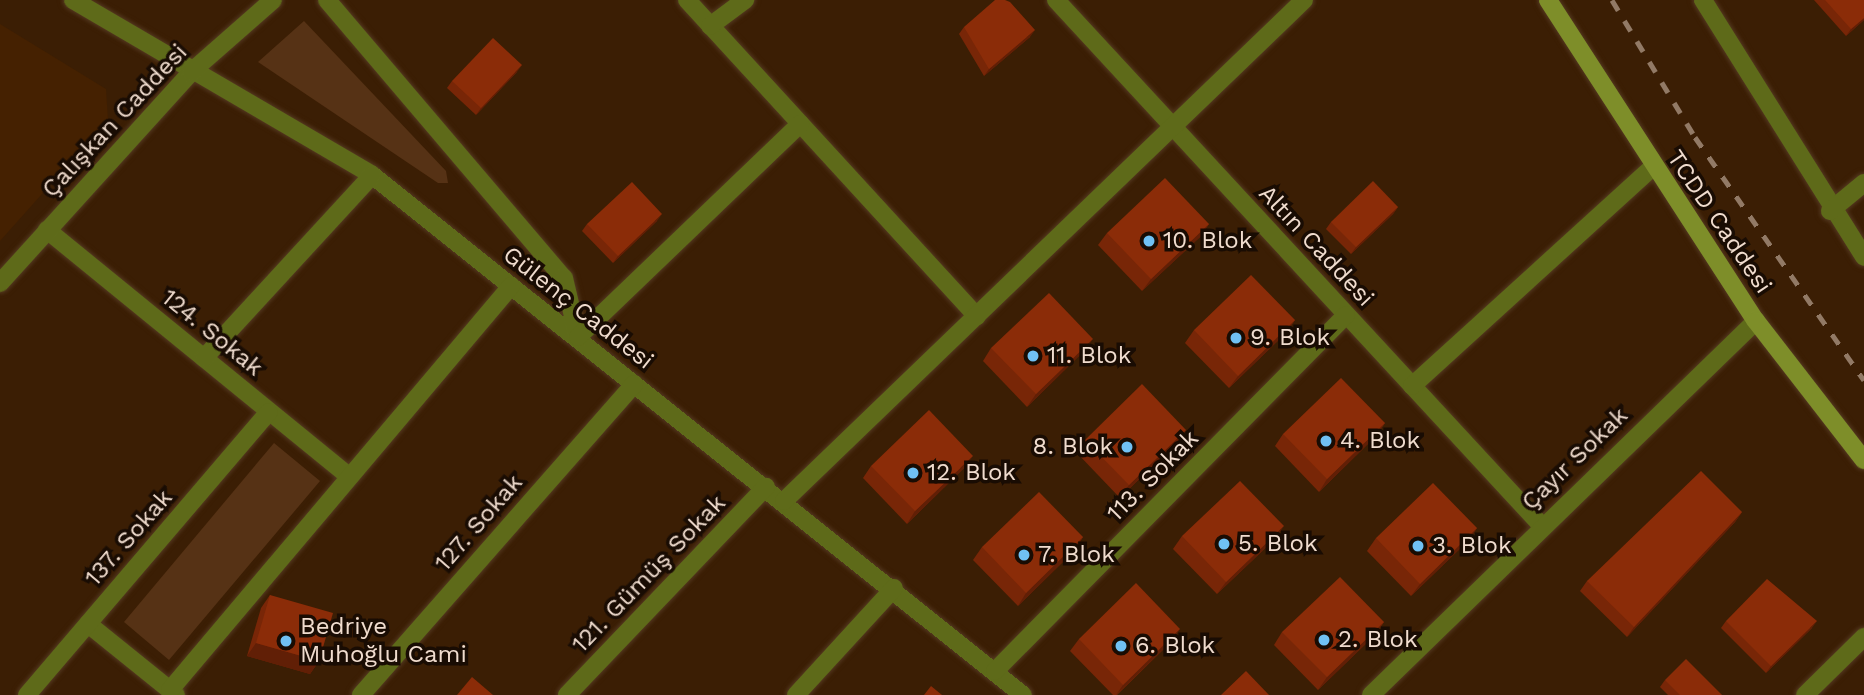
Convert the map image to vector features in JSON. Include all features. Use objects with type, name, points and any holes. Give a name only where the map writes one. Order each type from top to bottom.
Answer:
[{"type":"main road","name":"TCDD Caddesi","points":[[1548,0],[1653,167],[1756,321],[1864,460]]},
{"type":"street","name":"Gülenç Caddesi","points":[[73,0],[191,72],[372,175],[894,588],[1023,695]]},
{"type":"street","name":"Çalışkan Caddesi","points":[[0,283],[191,72],[273,0]]},
{"type":"street","points":[[327,0],[564,278],[578,337]]},
{"type":"street","points":[[687,0],[977,316]]},
{"type":"street","points":[[710,26],[745,0]]},
{"type":"street","name":"Altın Caddesi","points":[[1056,0],[1541,525]]},
{"type":"street","points":[[784,501],[1304,0]]},
{"type":"street","points":[[1725,0],[1706,6],[1830,211],[1864,257]]},
{"type":"street","points":[[578,337],[800,124]]},
{"type":"street","points":[[1412,386],[1653,167]]},
{"type":"street","points":[[204,358],[372,175]]},
{"type":"street","points":[[1830,211],[1864,183]]},
{"type":"street","name":"124. Sokak","points":[[47,230],[346,475]]},
{"type":"street","points":[[88,624],[173,693],[346,475],[510,286]]},
{"type":"street","name":"113. Sokak","points":[[995,671],[1346,315]]},
{"type":"street","name":"Çayır Sokak","points":[[1371,695],[1541,525],[1756,321]]},
{"type":"street","name":"127. Sokak","points":[[361,695],[634,384]]},
{"type":"street","name":"137. Sokak","points":[[27,695],[269,412]]},
{"type":"street","name":"121. Gümüş Sokak","points":[[567,695],[766,487]]},
{"type":"street","points":[[796,695],[894,588]]},
{"type":"street","points":[[1805,695],[1864,637]]},
{"type":"shaded area","points":[[304,21],[446,171],[448,183],[438,183],[258,62]]},
{"type":"shaded area","points":[[0,24],[106,89],[108,120],[0,241]]},
{"type":"shaded area","points":[[274,443],[320,481],[169,660],[124,622]]},
{"type":"building","points":[[995,0],[1010,2],[1035,30],[989,69],[964,27]]},
{"type":"building","points":[[1825,0],[1864,0],[1864,18],[1851,29]]},
{"type":"building","points":[[493,38],[522,65],[481,108],[452,81]]},
{"type":"building","name":"10. Blok","points":[[1165,178],[1209,224],[1151,279],[1107,233]]},
{"type":"building","points":[[1373,181],[1398,207],[1356,247],[1331,222]]},
{"type":"building","points":[[632,182],[662,214],[618,256],[587,224]]},
{"type":"building","name":"9. Blok","points":[[1251,275],[1295,320],[1238,376],[1194,330]]},
{"type":"building","name":"11. Blok","points":[[1049,293],[1093,339],[1036,394],[991,348]]},
{"type":"building","name":"4. Blok","points":[[1341,378],[1385,423],[1327,479],[1283,434]]},
{"type":"building","name":"8. Blok","points":[[1142,384],[1186,430],[1129,485],[1085,440]]},
{"type":"building","name":"12. Blok","points":[[929,410],[973,456],[915,511],[871,466]]},
{"type":"building","points":[[1701,471],[1742,512],[1634,627],[1587,581]]},
{"type":"building","name":"5. Blok","points":[[1240,481],[1284,526],[1226,582],[1182,536]]},
{"type":"building","name":"3. Blok","points":[[1433,483],[1477,528],[1420,584],[1376,538]]},
{"type":"building","name":"7. Blok","points":[[1039,492],[1083,537],[1026,593],[982,547]]},
{"type":"building","name":"2. Blok","points":[[1340,577],[1384,622],[1327,677],[1282,632]]},
{"type":"building","points":[[1767,579],[1817,621],[1771,666],[1726,621]]},
{"type":"building","name":"6. Blok","points":[[1136,583],[1180,629],[1123,685],[1079,639]]},
{"type":"building","name":"Bedriye Muhoğlu Cami","points":[[270,595],[333,613],[319,661],[256,643]]},
{"type":"building","points":[[1686,659],[1722,695],[1680,695],[1665,680]]},
{"type":"building","points":[[1246,671],[1269,695],[1221,695]]},
{"type":"building","points":[[472,677],[493,695],[457,695]]},
{"type":"building","points":[[931,686],[942,695],[924,695]]},
{"type":"railway","points":[[1612,0],[1695,137],[1864,380]]},
{"type":"place","name":"10. Blok","points":[[1149,241]]},
{"type":"place","name":"9. Blok","points":[[1236,338]]},
{"type":"place","name":"11. Blok","points":[[1033,356]]},
{"type":"place","name":"4. Blok","points":[[1326,441]]},
{"type":"place","name":"8. Blok","points":[[1127,447]]},
{"type":"place","name":"12. Blok","points":[[913,473]]},
{"type":"place","name":"5. Blok","points":[[1224,544]]},
{"type":"place","name":"3. Blok","points":[[1418,546]]},
{"type":"place","name":"7. Blok","points":[[1024,555]]},
{"type":"place","name":"2. Blok","points":[[1324,640]]},
{"type":"place","name":"Bedriye Muhoğlu Cami","points":[[286,641]]},
{"type":"place","name":"6. Blok","points":[[1121,646]]}]
